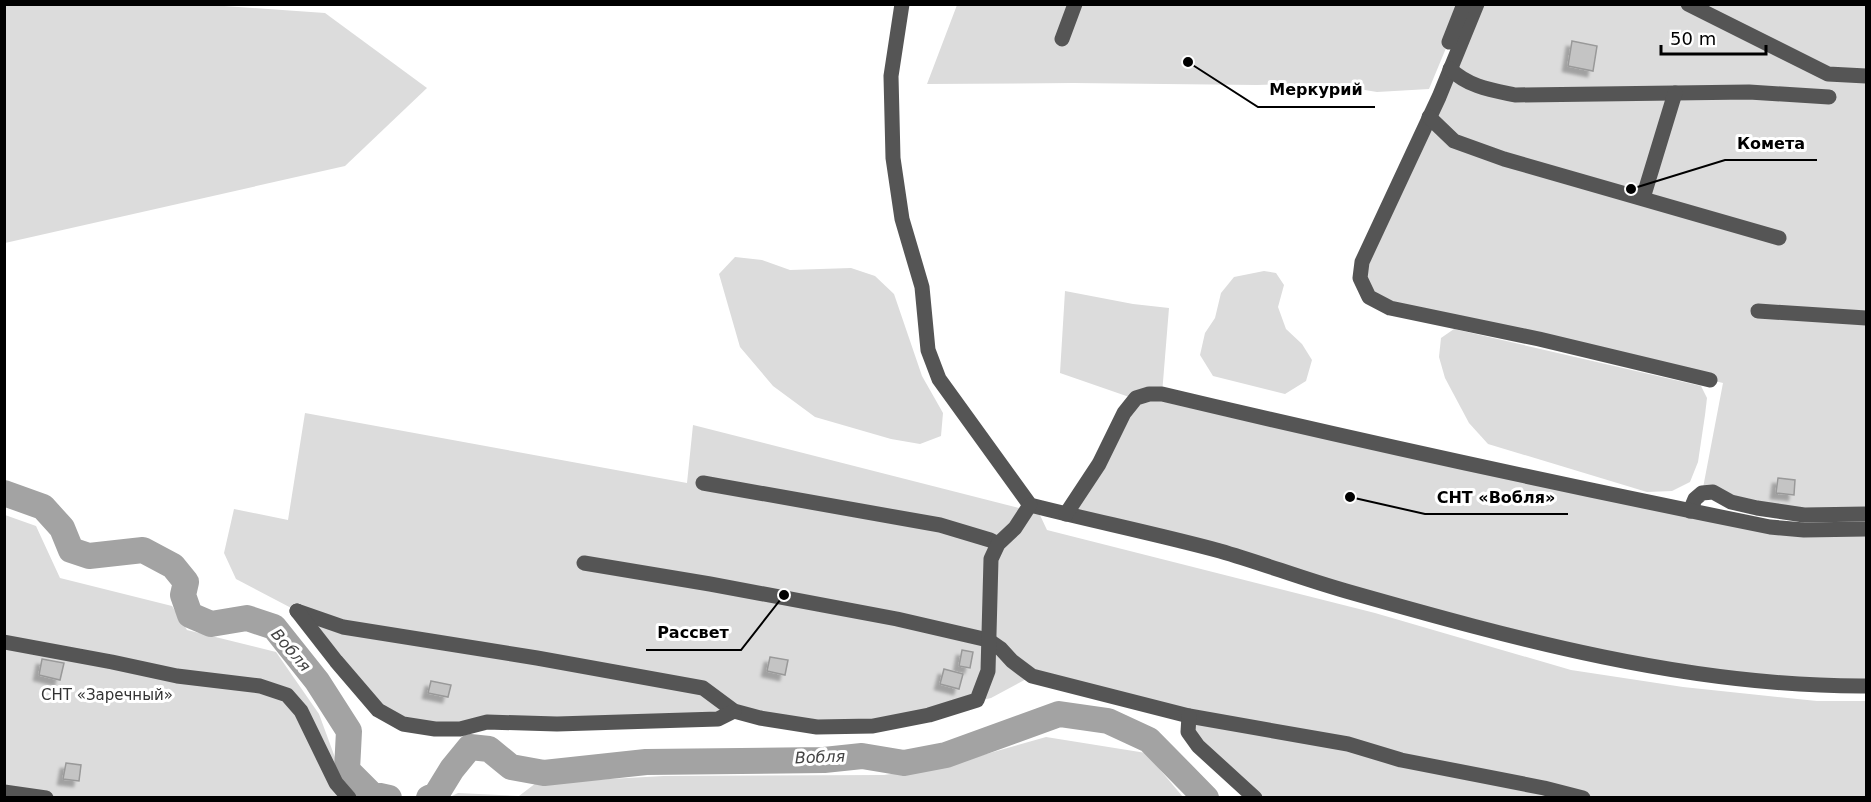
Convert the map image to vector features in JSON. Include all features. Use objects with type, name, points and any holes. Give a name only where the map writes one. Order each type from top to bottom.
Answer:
[{"type":"street","points":[[902,4],[891,76],[893,158],[902,219],[922,287],[928,350],[939,379],[1030,505],[1221,551],[1343,590],[1526,640],[1707,676],[1831,686],[1866,686]]},
{"type":"street","points":[[1062,39],[1075,4]]},
{"type":"street","points":[[1449,42],[1464,4]]},
{"type":"street","points":[[1477,4],[1429,117],[1362,262],[1360,278],[1369,297],[1390,308],[1539,339],[1710,380]]},
{"type":"street","points":[[1688,4],[1828,74],[1866,76]]},
{"type":"street","points":[[1450,69],[1458,77],[1478,88],[1515,95],[1749,92],[1829,97]]},
{"type":"street","points":[[1643,198],[1675,93]]},
{"type":"street","points":[[1429,117],[1455,141],[1504,159],[1779,238]]},
{"type":"street","points":[[1758,311],[1866,318]]},
{"type":"street","points":[[1066,514],[1099,464],[1124,413],[1136,398],[1149,394],[1162,394],[1298,427],[1690,511],[1781,528],[1866,529]]},
{"type":"street","points":[[704,483],[940,525],[998,544]]},
{"type":"street","points":[[1690,511],[1695,499],[1702,493],[1713,492],[1731,502],[1804,515],[1866,514]]},
{"type":"street","points":[[734,711],[718,718],[557,724],[487,722],[460,729],[435,729],[403,724],[378,710],[297,610],[343,627],[537,658],[703,688],[734,711],[760,718],[818,727],[873,726],[929,715],[977,700],[988,671],[991,559],[998,544],[1015,528],[1030,505]]},
{"type":"street","points":[[584,563],[897,619],[988,640],[1032,676],[1189,716],[1348,744],[1401,760],[1544,788],[1583,798]]},
{"type":"street","points":[[4,642],[177,676],[260,686],[287,695],[301,711],[336,783],[349,798]]},
{"type":"street","points":[[1189,716],[1188,732],[1198,746],[1255,798]]},
{"type":"street","points":[[4,792],[46,798]]},
{"type":"green space","points":[[5,5],[210,5],[325,13],[427,88],[345,166],[5,243]]},
{"type":"green space","points":[[957,5],[1464,5],[1429,89],[1377,92],[1322,83],[1257,85],[927,84]]},
{"type":"green space","points":[[1477,5],[1866,5],[1866,514],[1804,515],[1702,493],[1723,383],[1369,297],[1362,262]]},
{"type":"green space","points":[[735,257],[762,260],[790,270],[851,268],[875,276],[894,294],[922,376],[943,413],[941,436],[920,444],[891,439],[815,417],[773,386],[740,347],[719,274]]},
{"type":"green space","points":[[1264,271],[1276,273],[1284,285],[1278,307],[1286,329],[1302,344],[1312,360],[1306,381],[1285,394],[1213,376],[1200,355],[1205,333],[1215,318],[1221,293],[1234,277]]},
{"type":"green space","points":[[1065,291],[1133,304],[1169,308],[1162,394],[1770,527],[1866,529],[1866,686],[1664,668],[1066,514],[1135,399],[1060,373]]},
{"type":"green space","points":[[1454,329],[1701,386],[1707,398],[1698,462],[1690,482],[1672,491],[1647,492],[1488,444],[1469,423],[1445,378],[1439,357],[1441,338]]},
{"type":"green space","points":[[305,413],[687,483],[693,425],[1039,513],[1047,530],[1375,613],[1571,670],[1683,687],[1817,701],[1866,701],[1866,797],[1255,797],[1198,746],[1188,716],[1032,676],[991,698],[873,726],[734,711],[435,729],[378,710],[297,611],[236,579],[224,553],[234,509],[288,520]]},
{"type":"green space","name":"СНТ «Заречный»","points":[[5,515],[36,526],[60,578],[172,606],[187,630],[276,652],[319,714],[344,782],[366,797],[5,798]]},
{"type":"green space","points":[[1046,737],[1146,753],[1183,797],[450,797],[458,793],[519,796],[536,783],[664,776],[884,775],[944,766]]},
{"type":"building","points":[[1572,41],[1597,46],[1593,71],[1568,66]]},
{"type":"building","points":[[1778,478],[1795,480],[1794,495],[1776,493]]},
{"type":"building","points":[[962,650],[973,652],[970,668],[959,666]]},
{"type":"building","points":[[770,657],[788,660],[785,675],[767,671]]},
{"type":"building","points":[[42,659],[64,663],[60,680],[39,675]]},
{"type":"building","points":[[944,669],[963,674],[959,689],[940,684]]},
{"type":"building","points":[[431,681],[451,685],[448,697],[428,693]]},
{"type":"building","points":[[66,763],[81,765],[79,781],[63,779]]},
{"type":"waterway","name":"Вобля","points":[[4,493],[43,507],[62,528],[71,550],[89,556],[143,550],[173,566],[186,582],[183,595],[190,615],[211,624],[247,618],[274,627],[317,681],[349,731],[347,770],[371,794],[389,798]]},
{"type":"waterway","name":"Вобля","points":[[429,798],[436,795],[452,769],[470,747],[489,749],[511,767],[544,773],[646,762],[824,760],[862,756],[904,763],[946,755],[1059,714],[1108,721],[1149,740],[1206,798]]},
{"type":"place","name":"Меркурий","points":[[1188,62]]},
{"type":"place","name":"Комета","points":[[1631,189]]},
{"type":"place","name":"СНТ «Вобля»","points":[[1350,497]]},
{"type":"place","name":"Рассвет","points":[[784,595]]}]
